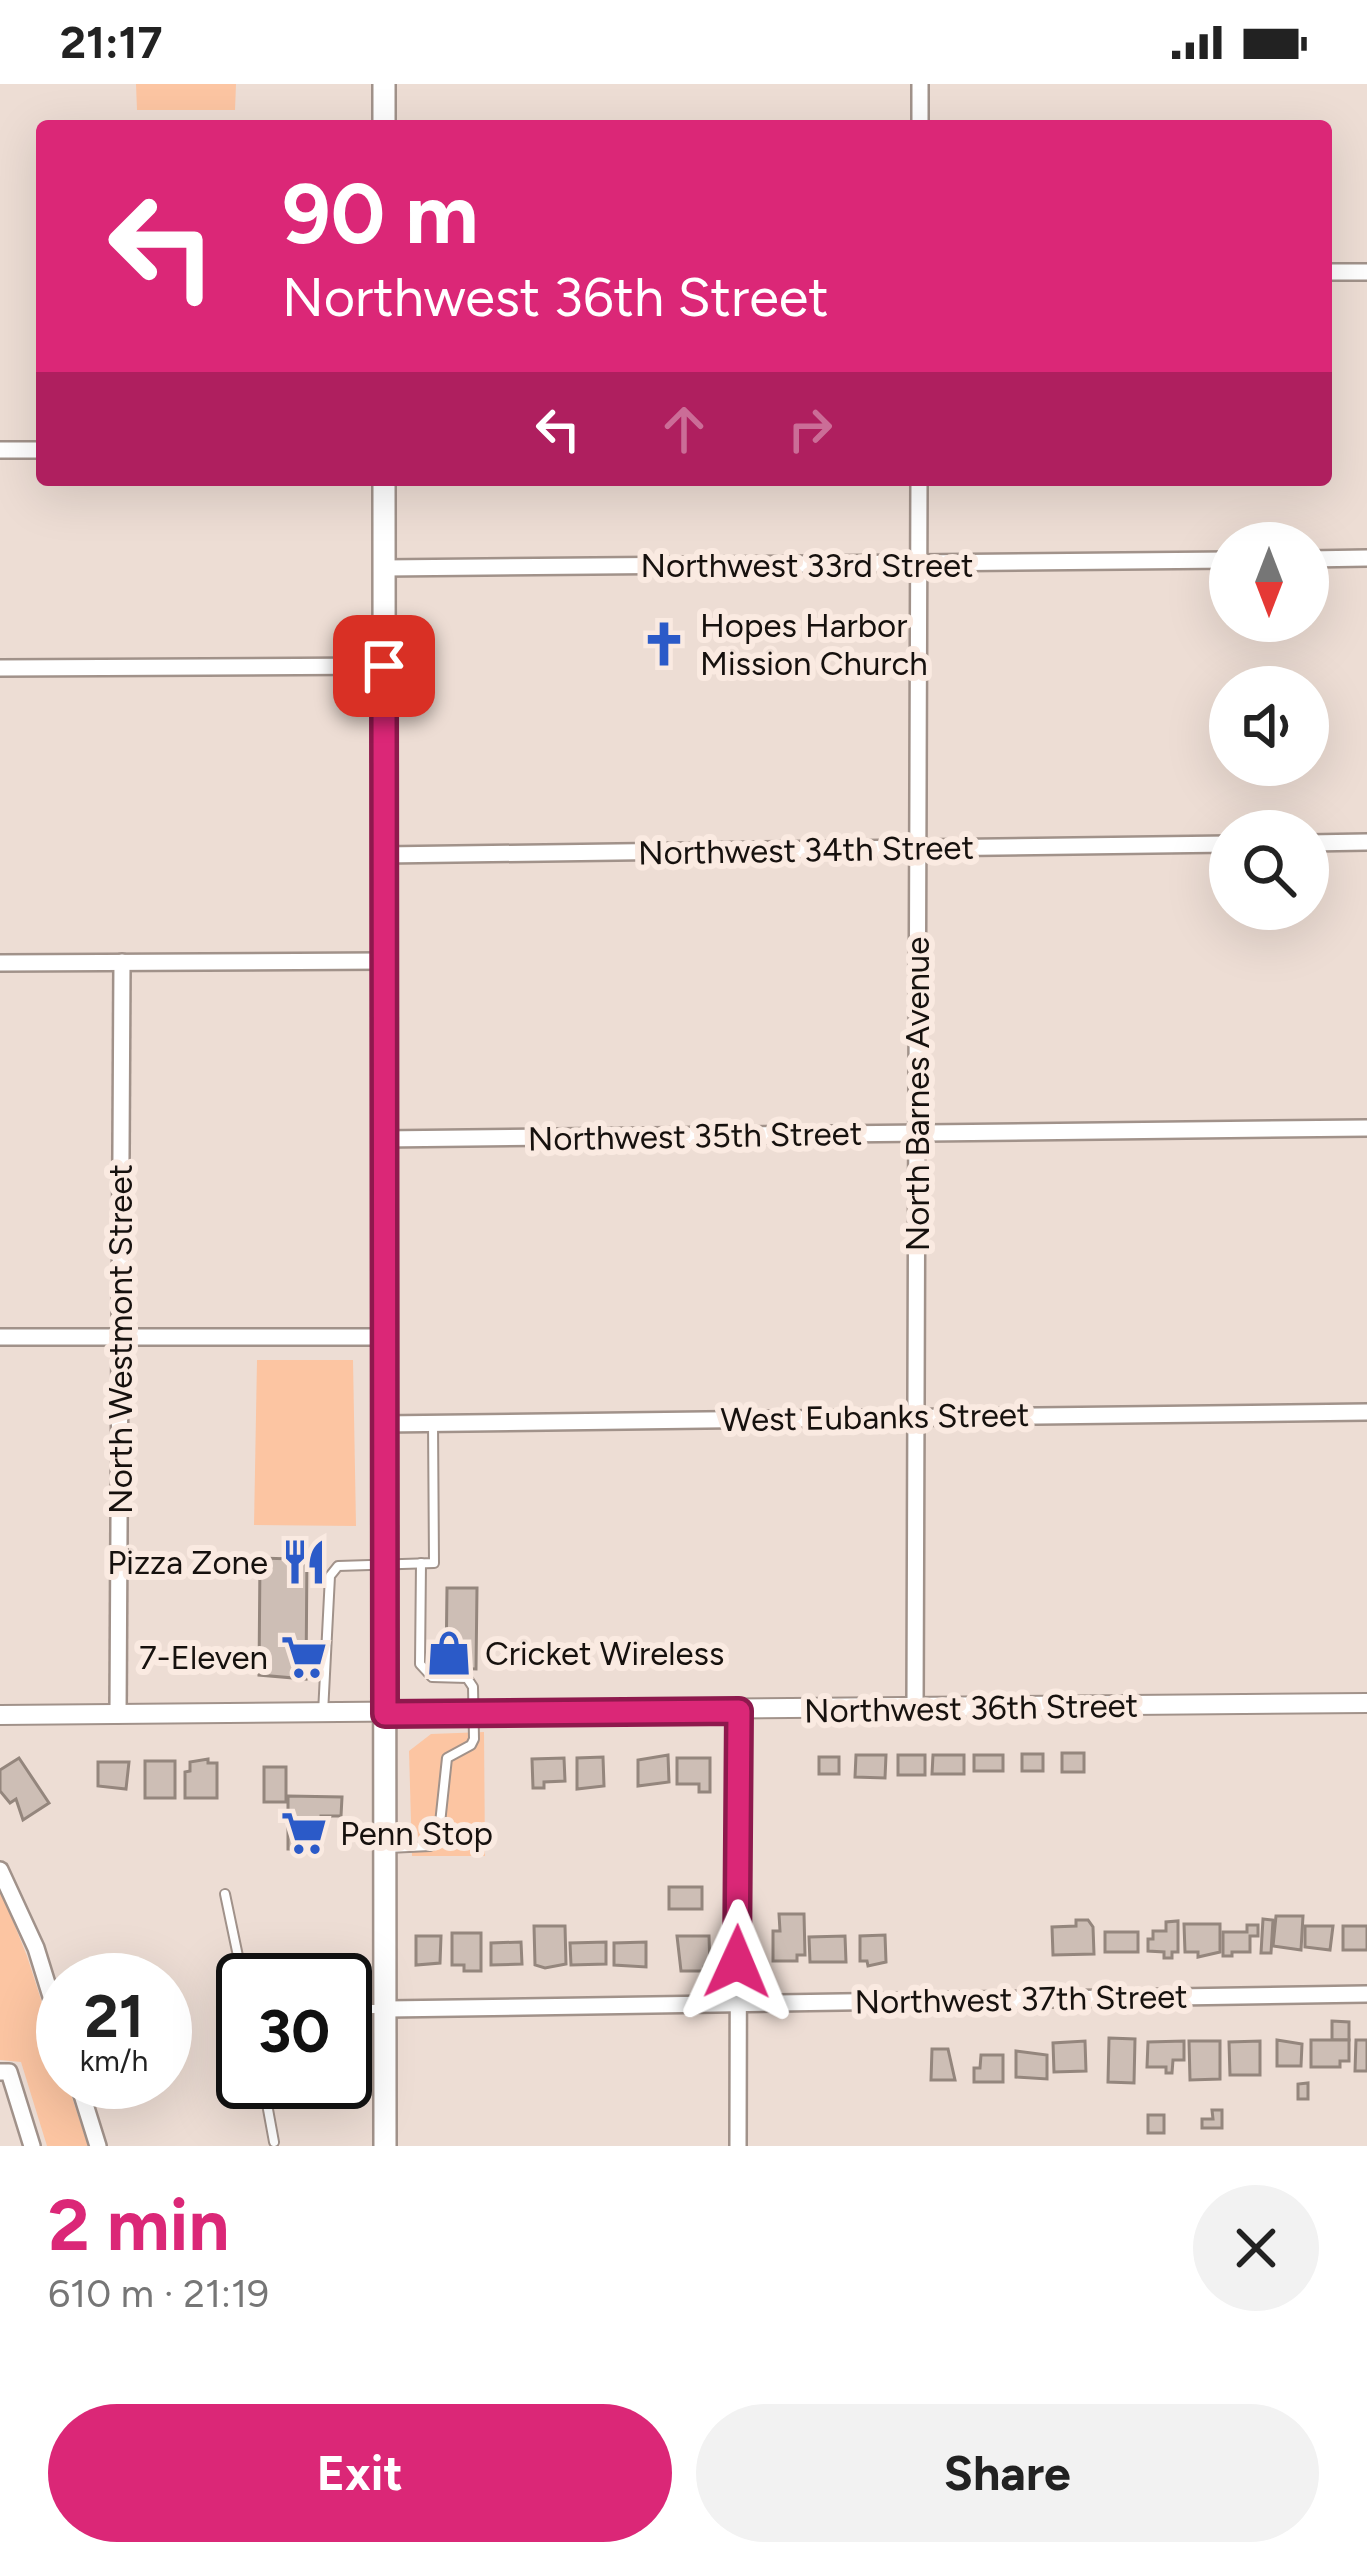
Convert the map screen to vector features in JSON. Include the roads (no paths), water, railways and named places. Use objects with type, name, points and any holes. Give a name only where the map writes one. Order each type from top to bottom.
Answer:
[{"type":"main road","points":[[384,84],[384,120]]},
{"type":"main road","points":[[384,486],[385,2146]]},
{"type":"street","points":[[920,84],[920,120]]},
{"type":"street","points":[[1332,272],[1367,272]]},
{"type":"street","points":[[0,450],[36,449]]},
{"type":"street","name":"North Barnes Avenue","points":[[915,1709],[919,486]]},
{"type":"street","points":[[1329,559],[1367,558]]},
{"type":"street","name":"Northwest 33rd Street","points":[[384,568],[1209,560]]},
{"type":"street","points":[[0,668],[384,666]]},
{"type":"street","points":[[1329,843],[1367,842]]},
{"type":"street","name":"Northwest 34th Street","points":[[383,854],[1209,844]]},
{"type":"street","name":"North Westmont Street","points":[[118,1715],[122,962]]},
{"type":"street","points":[[0,963],[383,962]]},
{"type":"street","name":"Northwest 35th Street","points":[[382,1139],[1367,1128]]},
{"type":"street","points":[[0,1337],[382,1337]]},
{"type":"street","name":"West Eubanks Street","points":[[382,1424],[1367,1412]]},
{"type":"street","name":"Northwest 36th Street","points":[[0,1715],[1367,1703]]},
{"type":"street","points":[[738,2146],[739,1711]]},
{"type":"street","points":[[0,1870],[38,1953]]},
{"type":"street","name":"Northwest 37th Street","points":[[388,2009],[1367,1994]]},
{"type":"street","points":[[0,2072],[9,2072],[32,2146]]},
{"type":"street","points":[[86,2109],[98,2146]]},
{"type":"lane","points":[[323,1714],[330,1576],[338,1566],[434,1563],[433,1424]]},
{"type":"lane","points":[[386,1848],[438,1842],[447,1758],[471,1745],[473,1687],[467,1678],[432,1677],[421,1664],[421,1563]]},
{"type":"lane","points":[[225,1894],[237,1953]]},
{"type":"lane","points":[[372,2009],[388,2009]]},
{"type":"lane","points":[[267,2109],[274,2142]]},
{"type":"place","name":"Hopes Harbor Mission Church","points":[[664,644]]},
{"type":"place","name":"Pizza Zone","points":[[304,1562]]},
{"type":"place","name":"Cricket Wireless","points":[[449,1653]]},
{"type":"place","name":"7-Eleven","points":[[304,1657]]},
{"type":"place","name":"Penn Stop","points":[[304,1833]]}]
